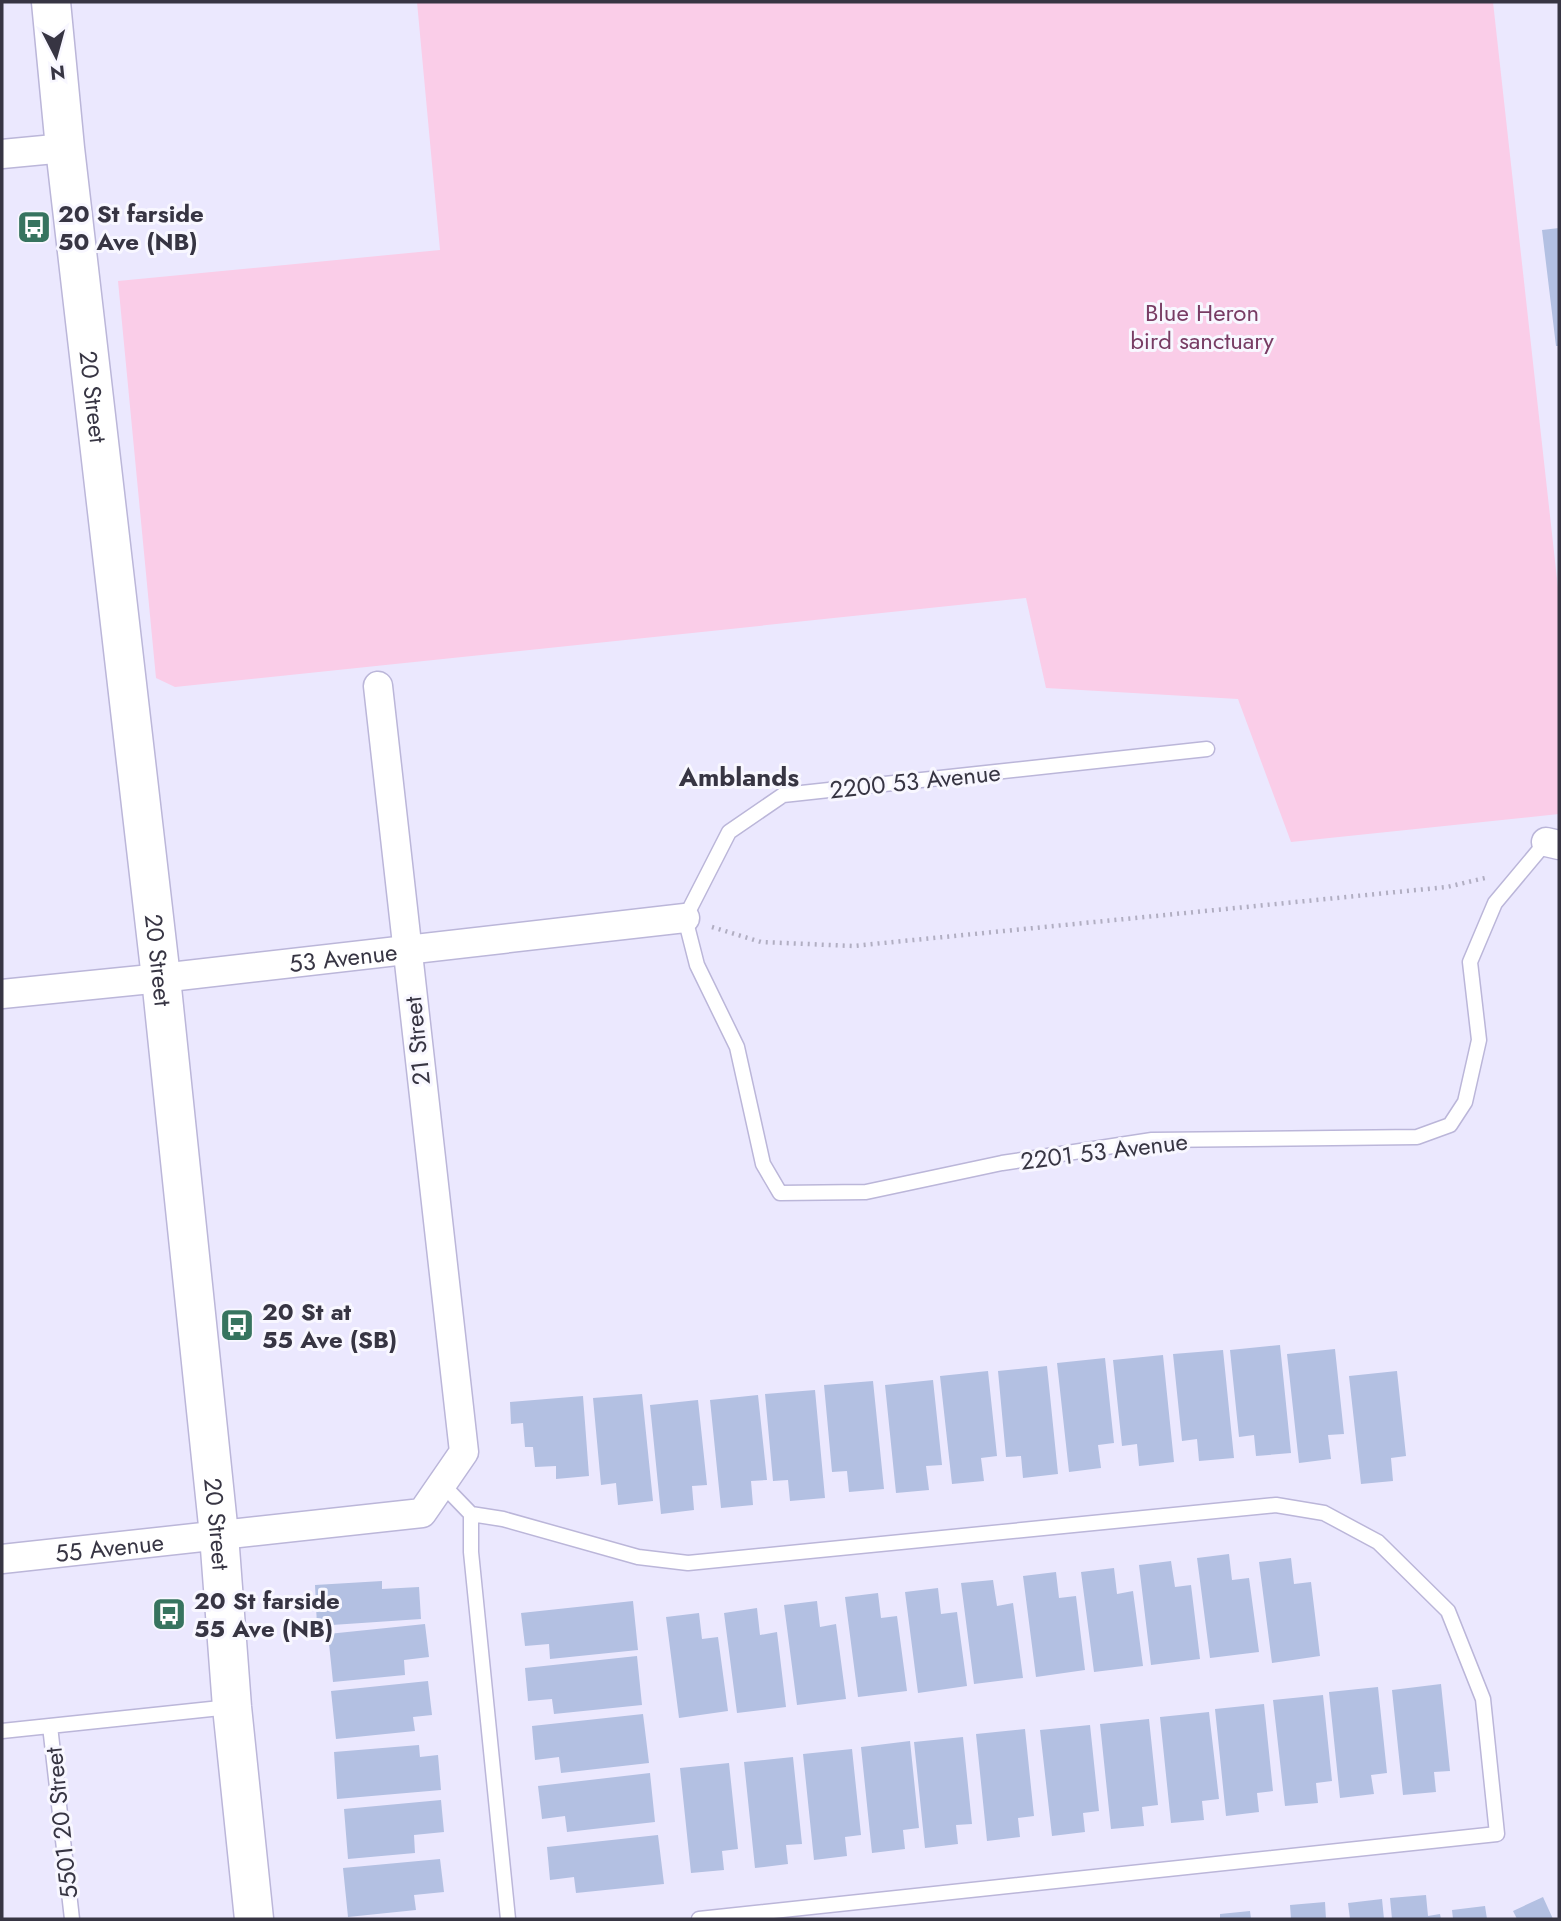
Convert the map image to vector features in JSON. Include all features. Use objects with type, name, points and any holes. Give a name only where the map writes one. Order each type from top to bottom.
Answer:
[{"type":"street","name":"20 Street","points":[[51,2],[65,148],[161,978],[219,1535],[232,1707],[254,1919]]},
{"type":"street","points":[[2,154],[65,148]]},
{"type":"street","name":"21 Street","points":[[378,686],[464,1452],[442,1484]]},
{"type":"street","name":"53 Avenue","points":[[2,994],[685,918]]},
{"type":"street","name":"55 Avenue","points":[[2,1559],[422,1513],[442,1484]]},
{"type":"lane","name":"2200 53 Avenue","points":[[685,918],[729,832],[783,795],[1207,749]]},
{"type":"lane","name":"2201 53 Avenue","points":[[685,918],[697,965],[737,1047],[763,1164],[780,1194],[866,1192],[1002,1163],[1152,1140],[1417,1137],[1450,1125],[1465,1102],[1479,1040],[1471,962],[1495,903],[1553,844]]},
{"type":"lane","points":[[442,1484],[471,1514],[503,1519],[638,1557],[688,1563],[1276,1505],[1324,1513],[1378,1542],[1448,1611],[1483,1699],[1497,1834],[699,1919]]},
{"type":"lane","points":[[471,1514],[471,1552],[508,1919]]},
{"type":"lane","name":"5501 20 Street","points":[[2,1731],[232,1707]]},
{"type":"lane","name":"5501 20 Street","points":[[50,1726],[72,1919]]},
{"type":"path","points":[[685,918],[761,942],[853,946],[1447,887],[1495,872]]},
{"type":"green space","name":"Blue Heron bird sanctuary","points":[[417,2],[1493,2],[1559,597],[1559,814],[1291,842],[1238,699],[1046,688],[1026,598],[175,687],[156,678],[118,281],[440,250]]},
{"type":"building","points":[[1559,228],[1559,346],[1556,346],[1542,230]]},
{"type":"building","points":[[1280,1345],[1291,1453],[1256,1456],[1254,1435],[1239,1437],[1230,1350]]},
{"type":"building","points":[[1335,1349],[1344,1434],[1328,1435],[1331,1459],[1299,1463],[1287,1354]]},
{"type":"building","points":[[1223,1350],[1234,1458],[1199,1461],[1197,1439],[1182,1441],[1173,1354]]},
{"type":"building","points":[[1163,1355],[1174,1462],[1139,1466],[1137,1444],[1122,1446],[1113,1360]]},
{"type":"building","points":[[1105,1358],[1114,1443],[1098,1445],[1101,1468],[1069,1472],[1057,1363]]},
{"type":"building","points":[[1047,1366],[1058,1474],[1023,1478],[1021,1456],[1006,1457],[998,1371]]},
{"type":"building","points":[[988,1371],[997,1456],[981,1458],[984,1481],[952,1484],[940,1376]]},
{"type":"building","points":[[1397,1371],[1406,1456],[1391,1458],[1393,1481],[1361,1484],[1349,1376]]},
{"type":"building","points":[[933,1380],[942,1465],[926,1466],[929,1490],[896,1493],[885,1385]]},
{"type":"building","points":[[873,1381],[884,1489],[849,1492],[847,1471],[832,1472],[824,1385]]},
{"type":"building","points":[[815,1390],[825,1498],[790,1501],[788,1480],[773,1481],[765,1394]]},
{"type":"building","points":[[642,1394],[653,1501],[618,1505],[616,1483],[601,1485],[593,1398]]},
{"type":"building","points":[[758,1395],[767,1480],[751,1481],[753,1505],[721,1508],[710,1400]]},
{"type":"building","points":[[583,1396],[589,1476],[556,1479],[556,1466],[535,1467],[533,1447],[525,1447],[523,1423],[511,1424],[510,1402]]},
{"type":"building","points":[[698,1400],[707,1485],[692,1486],[694,1510],[661,1514],[650,1405]]},
{"type":"building","points":[[1229,1554],[1232,1580],[1249,1578],[1259,1652],[1210,1658],[1197,1558]]},
{"type":"building","points":[[1291,1558],[1294,1584],[1311,1582],[1320,1656],[1272,1663],[1259,1562]]},
{"type":"building","points":[[1171,1561],[1175,1587],[1191,1585],[1200,1659],[1151,1665],[1139,1565]]},
{"type":"building","points":[[1114,1568],[1117,1594],[1133,1591],[1143,1666],[1094,1672],[1081,1572]]},
{"type":"building","points":[[1056,1572],[1059,1598],[1076,1596],[1085,1670],[1036,1677],[1023,1576]]},
{"type":"building","points":[[993,1580],[997,1606],[1013,1603],[1023,1678],[974,1684],[961,1583]]},
{"type":"building","points":[[382,1581],[382,1589],[419,1587],[421,1619],[317,1626],[315,1585]]},
{"type":"building","points":[[938,1588],[941,1614],[957,1612],[967,1686],[918,1693],[905,1592]]},
{"type":"building","points":[[878,1593],[881,1618],[897,1616],[907,1691],[858,1697],[845,1597]]},
{"type":"building","points":[[633,1601],[638,1650],[550,1659],[549,1644],[525,1646],[521,1613]]},
{"type":"building","points":[[817,1601],[820,1627],[836,1624],[846,1699],[797,1705],[784,1605]]},
{"type":"building","points":[[757,1608],[760,1635],[777,1632],[786,1707],[737,1713],[724,1613]]},
{"type":"building","points":[[699,1613],[702,1639],[718,1637],[728,1711],[679,1718],[666,1617]]},
{"type":"building","points":[[425,1624],[429,1657],[404,1660],[405,1675],[333,1682],[328,1634]]},
{"type":"building","points":[[637,1656],[642,1705],[554,1714],[552,1699],[528,1701],[525,1668]]},
{"type":"building","points":[[428,1681],[432,1715],[413,1717],[415,1731],[336,1739],[331,1691]]},
{"type":"building","points":[[1441,1684],[1450,1771],[1434,1772],[1436,1792],[1403,1795],[1392,1690]]},
{"type":"building","points":[[1378,1687],[1387,1773],[1371,1775],[1374,1794],[1340,1798],[1329,1692]]},
{"type":"building","points":[[1323,1695],[1332,1781],[1316,1783],[1318,1803],[1285,1806],[1273,1700]]},
{"type":"building","points":[[1264,1704],[1273,1791],[1257,1793],[1259,1812],[1226,1816],[1215,1709]]},
{"type":"building","points":[[1209,1712],[1219,1799],[1202,1801],[1204,1820],[1171,1823],[1160,1717]]},
{"type":"building","points":[[643,1714],[649,1763],[561,1773],[559,1757],[535,1760],[532,1726]]},
{"type":"building","points":[[1149,1719],[1158,1805],[1142,1807],[1144,1826],[1111,1829],[1100,1724]]},
{"type":"building","points":[[1090,1725],[1099,1811],[1083,1813],[1085,1832],[1052,1836],[1040,1730]]},
{"type":"building","points":[[1025,1729],[1034,1816],[1018,1818],[1020,1837],[987,1841],[976,1734]]},
{"type":"building","points":[[963,1737],[972,1824],[956,1825],[958,1844],[925,1848],[914,1742]]},
{"type":"building","points":[[910,1741],[919,1828],[903,1830],[905,1849],[872,1853],[861,1747]]},
{"type":"building","points":[[419,1745],[420,1757],[438,1755],[441,1790],[337,1799],[334,1752]]},
{"type":"building","points":[[852,1749],[861,1835],[845,1837],[847,1856],[814,1860],[803,1754]]},
{"type":"building","points":[[793,1757],[802,1844],[786,1845],[788,1864],[755,1868],[744,1762]]},
{"type":"building","points":[[729,1763],[738,1849],[722,1851],[724,1870],[691,1873],[680,1768]]},
{"type":"building","points":[[650,1773],[655,1822],[567,1832],[565,1816],[542,1819],[538,1786]]},
{"type":"building","points":[[441,1800],[444,1832],[414,1835],[415,1853],[348,1859],[344,1809]]},
{"type":"building","points":[[658,1835],[664,1884],[576,1893],[574,1877],[550,1880],[547,1847]]},
{"type":"building","points":[[440,1859],[444,1892],[414,1895],[416,1910],[348,1917],[343,1868]]},
{"type":"building","points":[[1426,1895],[1428,1916],[1440,1914],[1441,1919],[1392,1919],[1390,1898]]},
{"type":"building","points":[[1543,1897],[1553,1919],[1517,1919],[1513,1911]]},
{"type":"building","points":[[1382,1899],[1384,1919],[1350,1919],[1348,1903]]},
{"type":"building","points":[[1325,1902],[1326,1919],[1291,1919],[1290,1905]]},
{"type":"building","points":[[1485,1906],[1487,1919],[1453,1919],[1452,1910]]},
{"type":"building","points":[[1250,1911],[1251,1919],[1220,1919],[1220,1914]]},
{"type":"place","name":"20 St farside 50 Ave (NB)","points":[[34,227]]},
{"type":"place","name":"20 St at 55 Ave (SB)","points":[[237,1325]]},
{"type":"place","name":"20 St farside 55 Ave (NB)","points":[[169,1614]]},
{"type":"district","name":"Amblands","points":[[739,777]]}]
